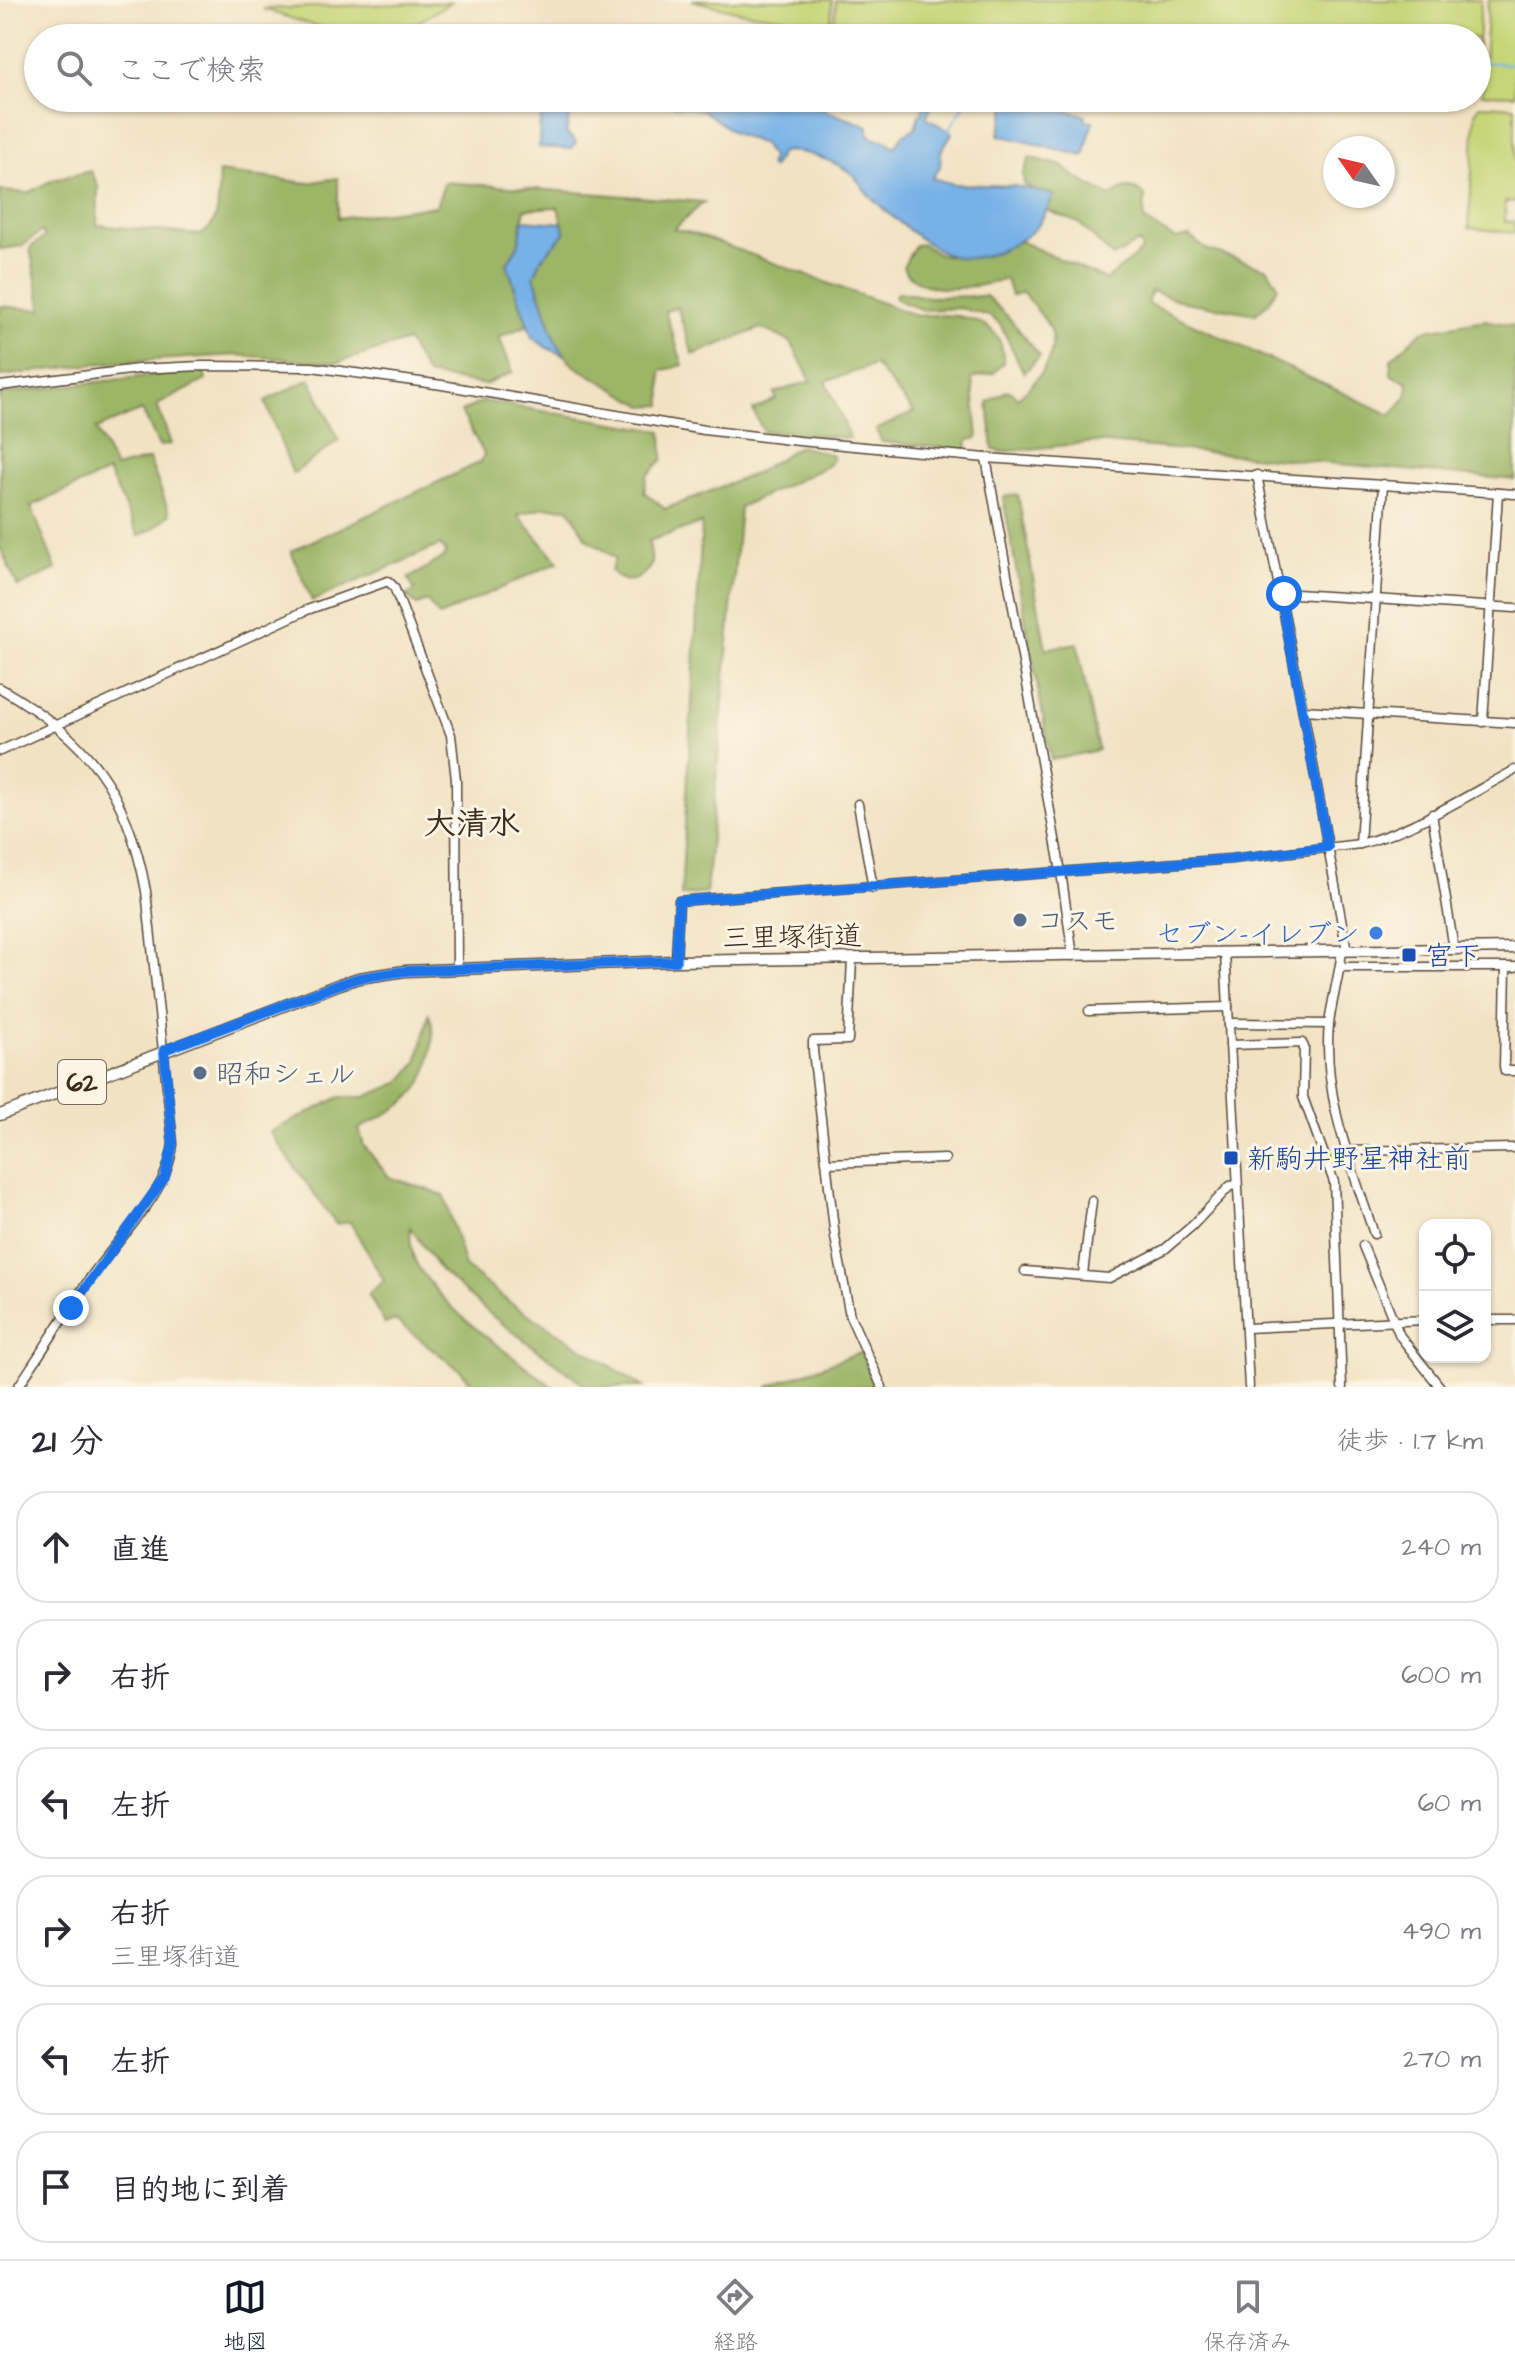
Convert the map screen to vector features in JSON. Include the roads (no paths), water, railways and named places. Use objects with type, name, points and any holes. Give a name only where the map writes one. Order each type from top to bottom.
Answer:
[{"type":"main road","name":"三里塚街道","points":[[0,1115],[359,978],[405,971],[676,961],[1515,948]]},
{"type":"street","points":[[0,386],[170,367],[312,367],[442,385],[704,430],[986,458],[1515,494]]},
{"type":"street","points":[[986,458],[1061,872],[1073,956]]},
{"type":"street","points":[[1257,475],[1303,710],[1344,951],[1329,1024],[1335,1101],[1347,1151],[1374,1234]]},
{"type":"street","points":[[1360,844],[1383,484]]},
{"type":"street","points":[[1483,722],[1498,493]]},
{"type":"street","points":[[0,751],[307,610],[388,581],[394,587],[451,735],[456,780],[457,970]]},
{"type":"street","points":[[1280,593],[1515,608]]},
{"type":"street","points":[[0,688],[58,725],[88,756],[109,785],[127,821],[148,902],[173,1144],[165,1177],[91,1277],[18,1387]]},
{"type":"street","points":[[1303,710],[1515,723]]},
{"type":"street","points":[[676,961],[679,901],[1231,859],[1360,844],[1432,814],[1515,770]]},
{"type":"street","points":[[858,804],[873,888]]},
{"type":"street","points":[[1432,814],[1454,949]]},
{"type":"street","points":[[1225,953],[1249,1387]]},
{"type":"street","points":[[852,960],[848,1040],[813,1041],[835,1237],[850,1316],[882,1387]]},
{"type":"street","points":[[1340,967],[1510,967],[1504,1066],[1505,1071],[1515,1071]]},
{"type":"street","points":[[1089,1011],[1228,1007]]},
{"type":"street","points":[[1229,1023],[1329,1024]]},
{"type":"street","points":[[1230,1045],[1302,1043],[1304,1047],[1303,1097],[1334,1182],[1342,1387]]},
{"type":"street","points":[[1347,1151],[1515,1148]]},
{"type":"street","points":[[827,1163],[945,1159]]},
{"type":"street","points":[[1025,1271],[1109,1278],[1165,1249],[1230,1186],[1237,1185]]},
{"type":"street","points":[[1083,1274],[1092,1201]]},
{"type":"street","points":[[1363,1246],[1406,1346],[1440,1387]]},
{"type":"street","points":[[1246,1328],[1419,1320]]},
{"type":"street","points":[[1491,1320],[1515,1320]]},
{"type":"water","points":[[542,112],[570,112],[566,133],[576,142],[572,149],[539,147]]},
{"type":"water","points":[[706,112],[829,112],[868,126],[868,133],[874,139],[884,140],[895,147],[903,135],[915,128],[919,115],[929,112],[926,117],[952,133],[941,151],[940,167],[932,178],[953,184],[1014,186],[1054,195],[1036,227],[1017,242],[983,256],[953,256],[909,230],[869,195],[848,171],[819,157],[789,151],[781,152],[772,168],[769,166],[772,157],[762,144],[734,133]]},
{"type":"water","points":[[1005,112],[1072,112],[1086,115],[1085,120],[1093,121],[1084,156],[999,135]]},
{"type":"water","points":[[523,220],[562,223],[565,233],[542,258],[534,276],[555,340],[566,356],[532,337],[507,264],[518,246]]},
{"type":"waterway","points":[[1491,63],[1515,64]]},
{"type":"waterway","points":[[948,131],[960,112]]},
{"type":"place","name":"コスモ","points":[[1020,920]]},
{"type":"place","name":"セブン-イレブン","points":[[1376,933]]},
{"type":"place","name":"宮下","points":[[1409,955]]},
{"type":"place","name":"昭和シェル","points":[[200,1073]]},
{"type":"place","name":"新駒井野星神社前","points":[[1231,1158]]},
{"type":"district","name":"大清水","points":[[472,823]]}]
